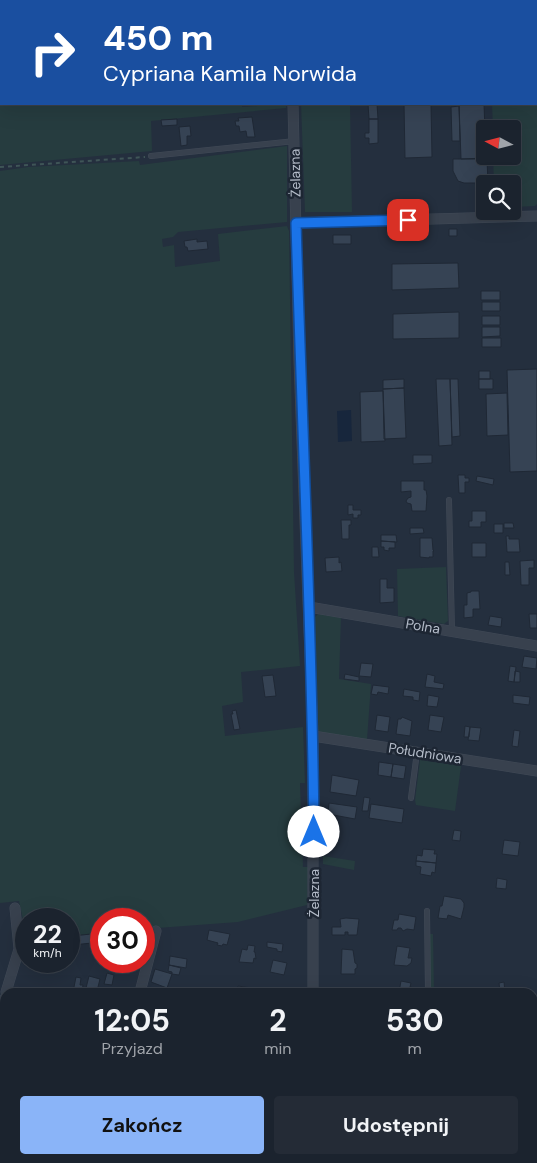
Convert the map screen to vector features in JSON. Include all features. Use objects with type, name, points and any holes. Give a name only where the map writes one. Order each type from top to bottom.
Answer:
[{"type":"street","name":"Żelazna","points":[[294,105],[300,360],[313,736],[313,988]]},
{"type":"street","points":[[296,223],[537,216]]},
{"type":"street","name":"Polna","points":[[309,607],[537,646]]},
{"type":"street","name":"Południowa","points":[[313,736],[537,771]]},
{"type":"street","points":[[141,988],[156,931]]},
{"type":"street","points":[[7,988],[15,962]]},
{"type":"lane","points":[[151,156],[295,141]]},
{"type":"lane","points":[[449,500],[452,632]]},
{"type":"lane","points":[[411,798],[417,752]]},
{"type":"lane","points":[[427,911],[428,988]]},
{"type":"path","points":[[0,167],[151,156]]},
{"type":"green space","points":[[0,105],[242,105],[242,107],[286,105],[286,108],[151,121],[152,151],[0,165]]},
{"type":"green space","points":[[301,105],[350,105],[352,212],[305,212]]},
{"type":"green space","points":[[492,105],[537,105],[537,204],[535,206],[521,207],[521,175],[494,175],[493,165],[521,165],[521,120],[493,120]]},
{"type":"green space","points":[[287,146],[287,222],[178,232],[173,237],[162,239],[163,247],[174,245],[175,267],[220,261],[218,234],[287,226],[289,231],[294,572],[300,666],[241,672],[243,702],[222,706],[225,736],[303,727],[305,783],[300,783],[303,867],[308,867],[307,905],[238,922],[155,928],[155,908],[90,908],[90,934],[80,936],[80,908],[20,908],[19,901],[0,903],[0,171],[28,167],[139,161],[140,165]]},
{"type":"green space","points":[[446,567],[448,621],[444,624],[398,616],[397,569]]},
{"type":"green space","points":[[318,614],[341,618],[339,679],[371,684],[367,740],[320,732],[318,730],[315,617]]},
{"type":"green space","points":[[420,760],[461,766],[455,811],[416,805]]},
{"type":"green space","points":[[323,856],[355,861],[354,870],[323,864]]},
{"type":"green space","points":[[429,934],[433,934],[434,988],[431,988]]},
{"type":"water","points":[[351,410],[352,441],[338,442],[337,411]]},
{"type":"building","points":[[368,105],[377,105],[378,119],[369,119]]},
{"type":"building","points":[[404,105],[431,105],[432,157],[405,158]]},
{"type":"building","points":[[459,105],[484,105],[485,120],[476,120],[476,158],[461,159]]},
{"type":"building","points":[[459,106],[460,141],[452,141],[451,107]]},
{"type":"building","points":[[252,117],[255,137],[247,137],[246,131],[240,132],[239,126],[236,126],[235,121],[239,121],[238,118]]},
{"type":"building","points":[[177,119],[177,125],[162,126],[161,120]]},
{"type":"building","points":[[369,119],[378,119],[378,143],[369,144],[369,138],[365,138],[365,133],[369,133]]},
{"type":"building","points":[[190,126],[191,136],[187,136],[187,145],[181,146],[179,127]]},
{"type":"building","points":[[453,159],[476,159],[476,165],[487,165],[488,175],[476,175],[476,183],[464,183],[458,181],[453,171]]},
{"type":"building","points":[[449,229],[457,229],[457,236],[449,236]]},
{"type":"building","points":[[333,235],[351,235],[351,244],[333,244]]},
{"type":"building","points":[[197,239],[197,242],[207,241],[208,249],[188,251],[184,241]]},
{"type":"building","points":[[458,263],[459,288],[392,290],[392,264]]},
{"type":"building","points":[[481,291],[500,291],[500,300],[481,300]]},
{"type":"building","points":[[482,302],[500,302],[500,311],[482,311]]},
{"type":"building","points":[[459,312],[459,338],[393,339],[393,314]]},
{"type":"building","points":[[482,316],[500,316],[500,325],[482,325]]},
{"type":"building","points":[[482,327],[500,327],[500,336],[482,337]]},
{"type":"building","points":[[482,338],[501,338],[501,347],[482,347]]},
{"type":"building","points":[[537,369],[537,471],[510,472],[507,370]]},
{"type":"building","points":[[479,371],[490,371],[490,379],[479,379]]},
{"type":"building","points":[[404,379],[404,388],[383,389],[383,380]]},
{"type":"building","points":[[436,379],[450,379],[452,445],[439,446]]},
{"type":"building","points":[[450,379],[458,379],[460,436],[452,437]]},
{"type":"building","points":[[479,379],[493,379],[493,389],[479,389]]},
{"type":"building","points":[[404,388],[406,438],[384,439],[383,389]]},
{"type":"building","points":[[383,391],[385,441],[361,442],[360,392]]},
{"type":"building","points":[[507,393],[508,435],[487,436],[486,394]]},
{"type":"building","points":[[413,455],[432,455],[432,463],[413,464]]},
{"type":"building","points":[[458,475],[465,475],[465,478],[469,478],[469,482],[465,482],[465,493],[459,493]]},
{"type":"building","points":[[477,476],[494,479],[493,485],[476,481]]},
{"type":"building","points":[[401,481],[424,481],[424,490],[426,490],[427,496],[426,511],[412,511],[411,504],[406,501],[411,497],[411,491],[401,492]]},
{"type":"building","points":[[348,505],[353,505],[353,510],[361,510],[361,515],[358,515],[358,518],[353,518],[353,514],[348,515]]},
{"type":"building","points":[[472,511],[486,511],[486,522],[481,522],[481,527],[469,527],[469,521],[472,521]]},
{"type":"building","points":[[341,520],[351,520],[349,539],[342,539]]},
{"type":"building","points":[[504,523],[513,523],[514,528],[504,528]]},
{"type":"building","points":[[494,524],[503,524],[503,533],[494,533]]},
{"type":"building","points":[[410,528],[423,528],[424,533],[410,534]]},
{"type":"building","points":[[381,535],[396,535],[397,542],[381,541]]},
{"type":"building","points":[[506,536],[509,536],[509,539],[519,539],[520,552],[507,552]]},
{"type":"building","points":[[420,538],[432,538],[433,557],[420,557]]},
{"type":"building","points":[[381,541],[395,542],[395,548],[389,548],[389,551],[384,550],[384,547],[381,547]]},
{"type":"building","points":[[472,543],[486,543],[486,557],[472,557]]},
{"type":"building","points":[[372,547],[378,547],[379,557],[372,557]]},
{"type":"building","points":[[339,557],[342,571],[326,572],[325,558]]},
{"type":"building","points":[[534,560],[534,568],[529,568],[529,585],[521,585],[520,561]]},
{"type":"building","points":[[505,562],[509,562],[510,575],[505,575]]},
{"type":"building","points":[[380,579],[387,579],[387,588],[394,588],[394,602],[380,603]]},
{"type":"building","points":[[479,591],[480,609],[473,609],[473,617],[464,618],[464,605],[467,605],[467,593]]},
{"type":"building","points":[[529,614],[537,614],[537,628],[530,628]]},
{"type":"building","points":[[490,616],[502,618],[501,627],[488,625]]},
{"type":"building","points":[[524,656],[537,658],[536,669],[522,667]]},
{"type":"building","points":[[361,663],[373,664],[371,677],[359,676]]},
{"type":"building","points":[[510,666],[516,667],[514,682],[508,681]]},
{"type":"building","points":[[515,671],[520,672],[520,682],[514,682]]},
{"type":"building","points":[[345,674],[359,677],[359,681],[344,679]]},
{"type":"building","points":[[427,674],[435,676],[434,682],[444,684],[443,689],[425,687]]},
{"type":"building","points":[[273,675],[276,696],[265,697],[262,676]]},
{"type":"building","points":[[373,685],[389,687],[388,694],[378,692],[377,695],[371,694]]},
{"type":"building","points":[[404,689],[420,692],[419,701],[413,700],[413,697],[403,696]]},
{"type":"building","points":[[428,695],[439,697],[437,707],[427,706]]},
{"type":"building","points":[[513,695],[530,697],[529,705],[513,703]]},
{"type":"building","points":[[236,710],[240,729],[234,730],[231,714],[233,714],[232,711]]},
{"type":"building","points":[[377,715],[390,717],[388,732],[375,730]]},
{"type":"building","points":[[430,715],[444,717],[441,732],[428,730]]},
{"type":"building","points":[[402,717],[412,721],[410,736],[396,734],[398,719]]},
{"type":"building","points":[[465,726],[470,727],[469,737],[464,737]]},
{"type":"building","points":[[470,727],[481,728],[479,741],[468,740]]},
{"type":"building","points":[[514,730],[520,731],[518,747],[512,746]]},
{"type":"building","points":[[379,762],[393,764],[391,777],[378,775]]},
{"type":"building","points":[[393,764],[406,766],[404,779],[391,777]]},
{"type":"building","points":[[332,775],[359,780],[356,796],[330,792]]},
{"type":"building","points":[[364,797],[370,798],[368,811],[362,811]]},
{"type":"building","points":[[329,803],[357,807],[355,819],[328,814]]},
{"type":"building","points":[[371,804],[404,809],[402,823],[369,818]]},
{"type":"building","points":[[454,830],[461,831],[460,841],[452,840]]},
{"type":"building","points":[[504,840],[520,842],[518,856],[502,854]]},
{"type":"building","points":[[423,849],[435,850],[434,854],[437,854],[436,863],[416,861],[417,855],[422,856]]},
{"type":"building","points":[[416,861],[436,863],[435,873],[432,872],[431,876],[420,874],[421,867],[416,866]]},
{"type":"building","points":[[497,878],[507,880],[506,889],[496,888]]},
{"type":"building","points":[[444,896],[461,899],[464,903],[461,919],[448,915],[447,919],[438,918]]},
{"type":"building","points":[[399,914],[416,917],[414,930],[407,929],[403,931],[401,928],[398,928],[397,930],[392,930],[394,920],[398,920]]},
{"type":"building","points":[[340,919],[359,919],[357,935],[348,935],[348,932],[345,932],[345,935],[332,935],[332,927],[341,927]]},
{"type":"building","points":[[209,930],[230,934],[227,945],[217,945],[218,943],[207,940]]},
{"type":"building","points":[[90,934],[90,943],[80,944],[80,935]]},
{"type":"building","points":[[267,942],[283,944],[282,952],[267,947]]},
{"type":"building","points":[[248,945],[255,946],[256,959],[254,958],[253,963],[239,962],[242,949],[247,950]]},
{"type":"building","points":[[397,946],[410,948],[408,958],[412,958],[411,963],[407,966],[394,965]]},
{"type":"building","points":[[342,949],[353,950],[355,963],[357,964],[355,974],[341,974]]},
{"type":"building","points":[[170,956],[187,959],[186,968],[169,965]]},
{"type":"building","points":[[273,960],[287,963],[284,975],[270,972]]},
{"type":"building","points":[[169,965],[181,968],[179,975],[168,971]]},
{"type":"building","points":[[155,969],[172,974],[167,988],[151,982]]},
{"type":"building","points":[[107,973],[114,975],[112,985],[104,984]]},
{"type":"building","points":[[89,976],[100,979],[98,988],[86,988]]},
{"type":"building","points":[[76,977],[81,978],[80,985],[83,985],[83,988],[74,988]]},
{"type":"building","points":[[401,981],[411,983],[410,987],[414,988],[400,988]]},
{"type":"building","points":[[504,982],[505,988],[500,988],[499,983]]},
{"type":"route","points":[[314,832],[313,736],[296,223],[408,220]]}]
